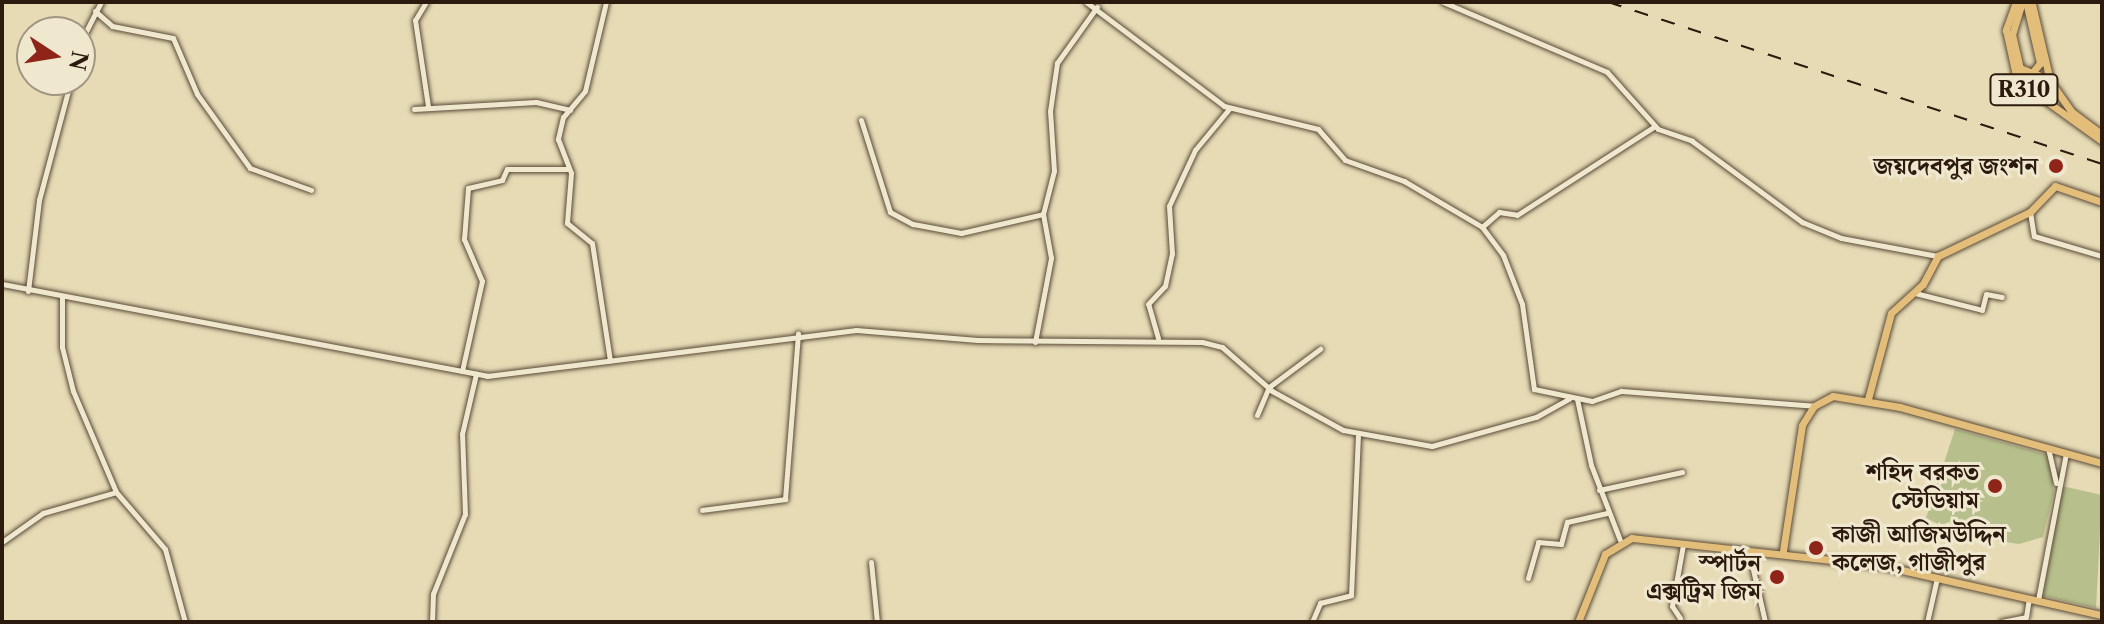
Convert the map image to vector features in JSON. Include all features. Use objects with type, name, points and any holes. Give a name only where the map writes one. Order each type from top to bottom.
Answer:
[{"type":"main road","name":"R310","points":[[2016,2],[2006,30],[2015,72],[2032,95],[2102,141]]},
{"type":"main road","name":"R310","points":[[2026,2],[2050,81],[2072,112],[2102,135]]},
{"type":"main road","points":[[2026,2],[2040,63],[2032,73],[2020,68],[2014,24],[2026,2]]},
{"type":"main road","points":[[2014,24],[2031,24]]},
{"type":"main road","points":[[2015,72],[2034,77],[2045,62]]},
{"type":"main road","points":[[2032,95],[2050,81]]},
{"type":"main road","points":[[1868,399],[1886,324],[1915,293],[1938,256],[2030,212],[2055,186],[2102,202]]},
{"type":"main road","points":[[1783,551],[1796,449],[1814,406],[1833,396],[1868,399],[2102,463]]},
{"type":"main road","points":[[1578,622],[1605,554],[1620,540],[1749,552],[1783,551],[1938,577],[2102,614],[2101,622]]},
{"type":"street","points":[[93,16],[101,2]]},
{"type":"street","points":[[426,2],[415,20],[428,106]]},
{"type":"street","points":[[606,2],[585,91],[570,110],[558,139],[569,169],[567,223],[592,243],[610,361]]},
{"type":"street","points":[[1086,2],[1097,7],[1229,109],[1318,129],[1345,160],[1404,181],[1482,227],[1503,255],[1522,304],[1534,389],[1569,399],[1621,391],[1814,406]]},
{"type":"street","points":[[1443,2],[1607,72],[1655,126],[1692,141],[1812,226],[1938,256]]},
{"type":"street","points":[[1035,342],[1051,258],[1043,214],[1054,171],[1050,111],[1057,63],[1097,7]]},
{"type":"street","points":[[95,11],[112,26],[173,38],[197,94],[250,168],[311,190]]},
{"type":"street","points":[[28,291],[39,200],[67,96]]},
{"type":"street","points":[[414,109],[536,102],[570,110]]},
{"type":"street","points":[[1158,339],[1148,304],[1165,286],[1172,254],[1169,206],[1195,150],[1229,109]]},
{"type":"street","points":[[861,120],[890,212],[913,224],[961,233],[1043,214]]},
{"type":"street","points":[[1482,227],[1499,212],[1517,215],[1655,126]]},
{"type":"street","points":[[462,371],[482,281],[464,239],[468,188],[502,180],[507,169],[569,169]]},
{"type":"street","points":[[2030,212],[2034,236],[2102,256]]},
{"type":"street","points":[[2,284],[476,374],[610,361],[798,334],[868,330],[1035,342],[1158,339],[1222,347],[1269,387],[1358,436],[1443,447],[1569,399]]},
{"type":"street","points":[[1915,293],[1982,310],[1986,294],[2002,297]]},
{"type":"street","points":[[62,296],[65,364],[116,492],[165,549],[185,622]]},
{"type":"street","points":[[702,510],[785,499],[798,334]]},
{"type":"street","points":[[1257,415],[1269,387],[1320,349]]},
{"type":"street","points":[[432,622],[433,594],[465,514],[462,434],[476,374]]},
{"type":"street","points":[[1577,399],[1599,490],[1620,540]]},
{"type":"street","points":[[1312,622],[1320,603],[1351,595],[1358,436]]},
{"type":"street","points":[[2048,448],[2057,488]]},
{"type":"street","points":[[2001,622],[2026,617],[2034,599],[2066,453]]},
{"type":"street","points":[[1599,490],[1682,472]]},
{"type":"street","points":[[2,542],[43,513],[116,492]]},
{"type":"street","points":[[1528,578],[1538,542],[1561,544],[1567,522],[1607,513]]},
{"type":"street","points":[[1680,618],[1672,606],[1683,545]]},
{"type":"street","points":[[1749,552],[1765,622]]},
{"type":"street","points":[[871,562],[877,622]]},
{"type":"street","points":[[1927,622],[1938,577]]},
{"type":"green space","name":"শহিদ বরকত স্টেডিয়াম","points":[[1955,429],[2048,455],[2054,492],[2043,537],[2019,544],[1960,535],[1926,518]]},
{"type":"green space","points":[[2062,486],[2102,495],[2096,608],[2043,596]]},
{"type":"railway","points":[[1608,2],[2102,164]]},
{"type":"place","name":"জয়দেবপুর জংশন","points":[[2056,166]]},
{"type":"place","name":"শহিদ বরকত স্টেডিয়াম","points":[[1995,486]]},
{"type":"place","name":"কাজী আজিমউদ্দিন কলেজ, গাজীপুর","points":[[1816,548]]},
{"type":"place","name":"স্পার্টন এক্সট্রিম জিম","points":[[1777,577]]}]
